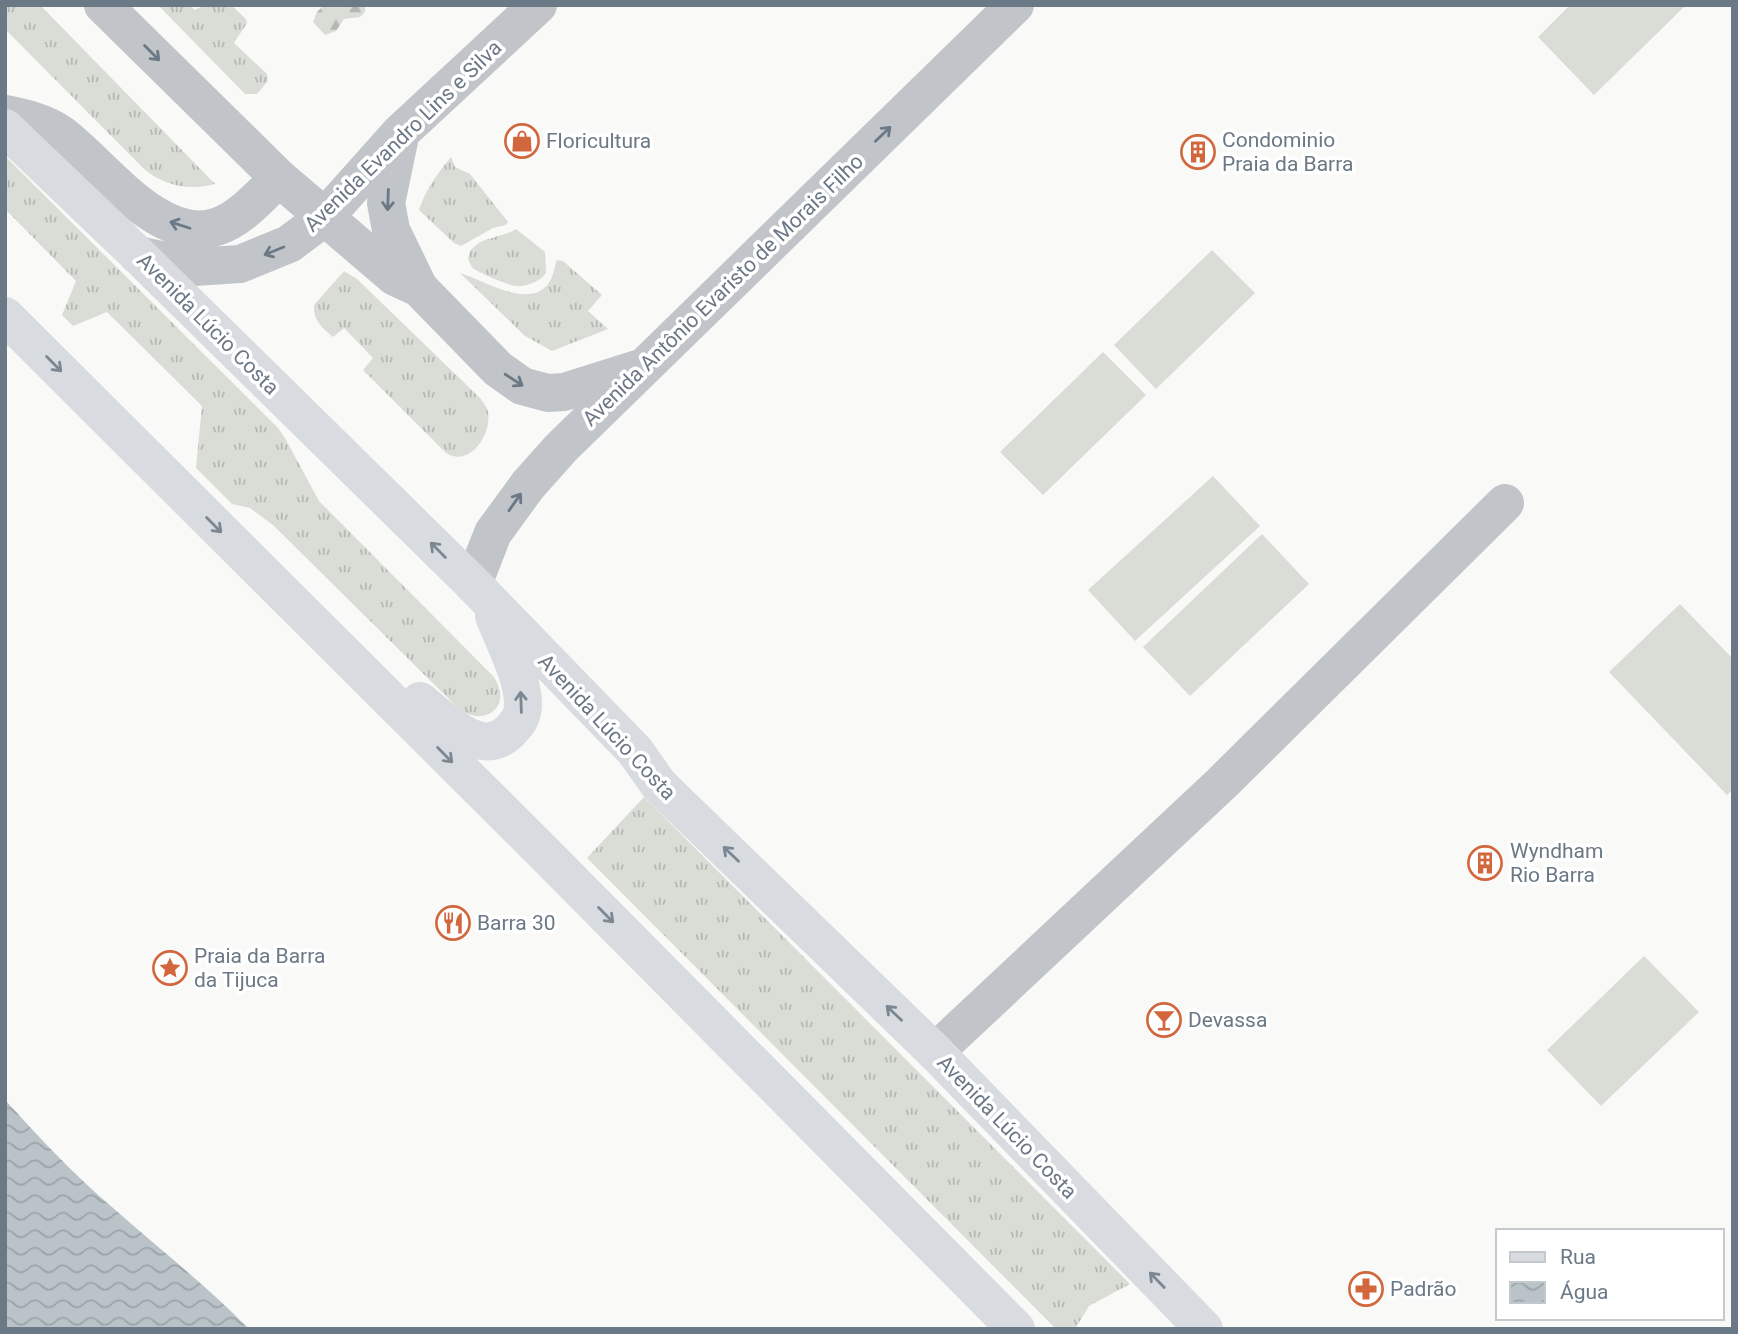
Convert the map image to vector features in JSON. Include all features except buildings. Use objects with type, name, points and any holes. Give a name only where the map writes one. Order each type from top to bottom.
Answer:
[{"type":"main road","name":"Avenida Lúcio Costa","points":[[5,128],[138,254],[480,593],[635,751],[659,785],[935,1052],[1204,1329]]},
{"type":"main road","points":[[5,316],[1016,1329]]},
{"type":"main road","points":[[266,576],[470,740],[488,741],[505,736],[521,719],[523,704],[520,684],[480,593]]},
{"type":"street","points":[[103,5],[279,178],[395,278],[419,288]]},
{"type":"street","name":"Avenida Evandro Lins e Silva","points":[[138,254],[194,267],[240,264],[289,244],[326,217],[400,134],[538,5]]},
{"type":"street","name":"Avenida Antônio Evaristo de Morais Filho","points":[[480,593],[493,533],[528,485],[642,368],[1017,9]]},
{"type":"street","points":[[5,114],[32,120],[61,134],[154,215],[180,227],[198,230],[216,227],[234,218],[279,178]]},
{"type":"street","points":[[400,134],[386,203],[391,230],[419,288],[498,369],[522,386],[548,393],[564,392],[642,368]]},
{"type":"street","points":[[935,1052],[1222,783],[1505,503]]},
{"type":"green space","points":[[5,5],[40,5],[215,184],[178,186],[160,180],[144,169],[5,29]]},
{"type":"green space","points":[[158,5],[189,5],[195,10],[204,5],[231,5],[247,23],[234,43],[267,74],[268,81],[257,94],[245,94]]},
{"type":"green space","points":[[324,5],[365,5],[365,12],[360,17],[344,19],[336,31],[325,35],[313,22]]},
{"type":"green space","points":[[1570,5],[1686,5],[1594,95],[1538,37]]},
{"type":"green space","points":[[5,156],[278,428],[319,501],[493,676],[499,686],[500,695],[495,710],[481,716],[461,711],[273,525],[250,508],[232,504],[196,468],[202,406],[107,312],[73,326],[62,315],[76,281],[5,209]]},
{"type":"green space","points":[[451,157],[455,167],[470,174],[508,222],[461,246],[454,243],[419,210],[428,189]]},
{"type":"green space","points":[[516,229],[545,252],[546,273],[541,278],[536,282],[517,286],[473,268],[468,259],[475,246]]},
{"type":"green space","points":[[1212,250],[1255,293],[1156,389],[1114,345]]},
{"type":"green space","points":[[557,260],[563,261],[602,295],[588,311],[608,329],[552,351],[525,336],[460,273],[507,291],[532,294],[542,290],[550,281]]},
{"type":"green space","points":[[344,271],[357,279],[484,403],[488,412],[486,430],[483,439],[470,453],[455,456],[446,453],[363,370],[373,358],[344,328],[333,337],[319,323],[314,305]]},
{"type":"green space","points":[[1103,352],[1146,395],[1043,495],[1000,452]]},
{"type":"green space","points":[[1213,476],[1260,526],[1135,641],[1088,590]]},
{"type":"green space","points":[[1262,534],[1309,584],[1190,696],[1143,647]]},
{"type":"green space","points":[[1680,604],[1733,659],[1733,789],[1727,795],[1609,672]]},
{"type":"green space","points":[[644,797],[1130,1284],[1089,1306],[1075,1329],[1056,1329],[587,858]]},
{"type":"green space","points":[[1644,956],[1699,1012],[1601,1106],[1547,1050]]},
{"type":"water","points":[[5,1100],[84,1182],[249,1329],[5,1329]]},
{"type":"place","name":"Floricultura","points":[[522,141]]},
{"type":"place","name":"Condominio Praia da Barra","points":[[1198,152]]},
{"type":"place","name":"Wyndham Rio Barra","points":[[1485,863]]},
{"type":"place","name":"Barra 30","points":[[453,923]]},
{"type":"place","name":"Praia da Barra da Tijuca","points":[[170,968]]},
{"type":"place","name":"Devassa","points":[[1164,1020]]},
{"type":"place","name":"Padrão","points":[[1366,1289]]}]
